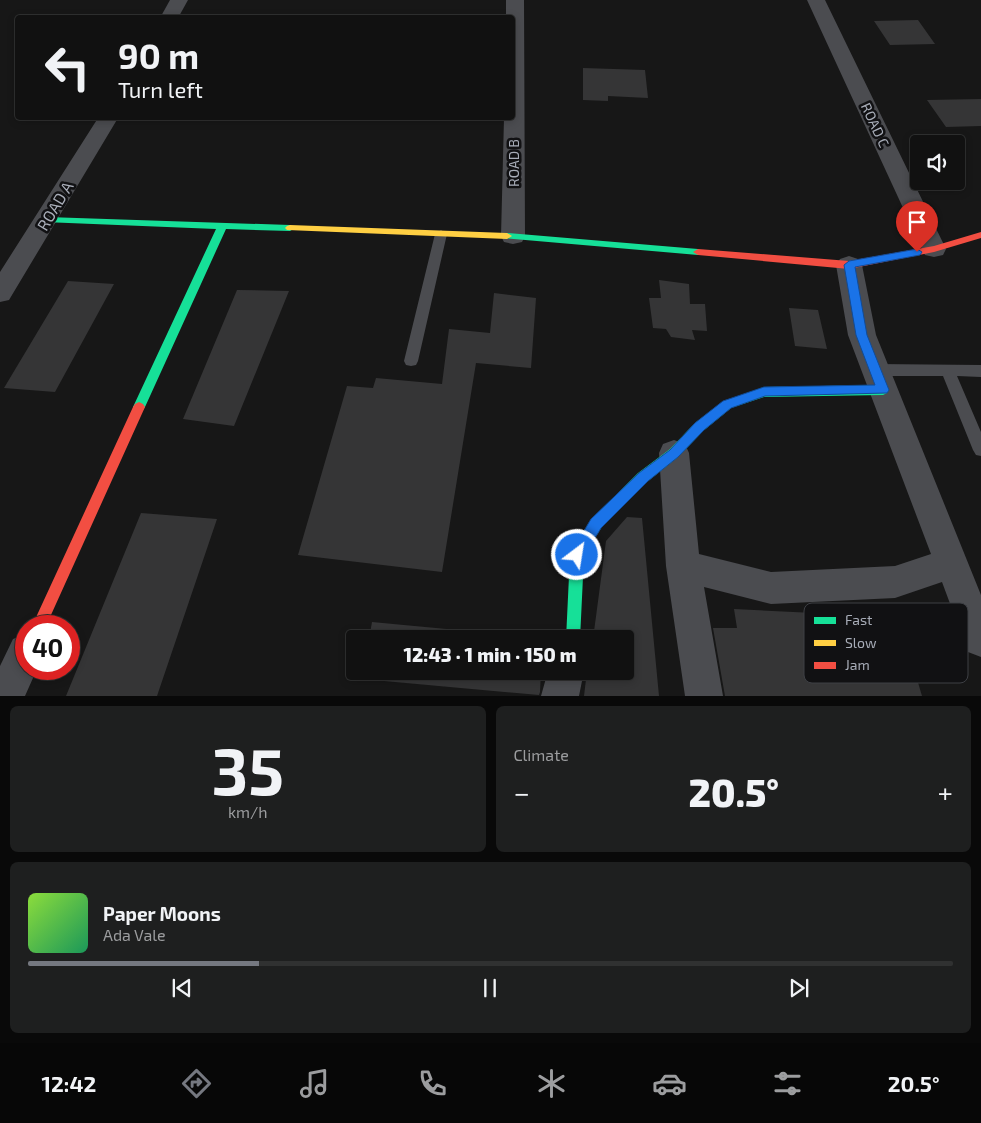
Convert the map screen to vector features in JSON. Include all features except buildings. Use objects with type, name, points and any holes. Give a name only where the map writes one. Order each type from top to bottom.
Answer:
[{"type":"street","points":[[171,15],[179,0]]},
{"type":"street","name":"ROAD B","points":[[515,0],[515,15]]},
{"type":"street","name":"ROAD C","points":[[816,0],[934,249]]},
{"type":"street","name":"ROAD A","points":[[0,293],[107,120]]},
{"type":"street","name":"ROAD B","points":[[513,236],[514,120]]},
{"type":"street","points":[[46,220],[513,236],[849,265],[934,249],[981,235]]},
{"type":"street","points":[[44,615],[223,225]]},
{"type":"street","points":[[849,265],[862,335],[951,563],[974,602],[981,639]]},
{"type":"street","points":[[573,630],[577,555],[596,524],[643,477],[674,454],[699,426],[727,405],[764,392],[879,380]]},
{"type":"street","points":[[674,454],[684,566],[704,696]]},
{"type":"street","points":[[684,566],[771,588],[895,582],[951,563]]},
{"type":"street","points":[[5,696],[15,675]]},
{"type":"street","points":[[560,696],[564,680]]},
{"type":"lane","points":[[411,361],[441,234]]},
{"type":"lane","points":[[879,380],[948,371],[981,371]]},
{"type":"lane","points":[[948,371],[981,450]]},
{"type":"traffic: fast","points":[[47,220],[290,228]]},
{"type":"traffic: fast","points":[[139,407],[223,225]]},
{"type":"traffic: fast","points":[[507,236],[698,252]]},
{"type":"traffic: fast","points":[[573,630],[577,555],[596,524],[643,477],[674,453],[699,427],[727,405],[764,392],[883,390]]},
{"type":"traffic: slow","points":[[290,228],[507,236]]},
{"type":"traffic: jam","points":[[698,252],[849,265],[934,249],[981,235]]},
{"type":"traffic: jam","points":[[44,615],[139,407]]},
{"type":"route","points":[[577,555],[596,524],[643,477],[674,454],[699,426],[727,405],[764,392],[883,390],[862,335],[849,265],[917,252]]}]
